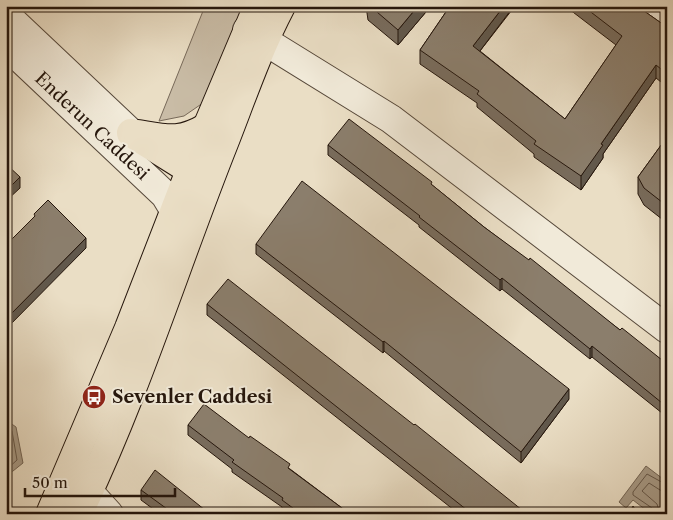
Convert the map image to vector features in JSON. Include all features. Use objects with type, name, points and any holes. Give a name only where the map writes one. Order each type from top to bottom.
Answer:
[{"type":"main road","points":[[50,514],[165,240],[174,210],[200,174],[207,127],[256,25],[281,6]]},
{"type":"main road","points":[[84,503],[152,339],[200,174],[256,25]]},
{"type":"main road","points":[[131,133],[171,139],[190,137],[207,127]]},
{"type":"main road","points":[[131,133],[200,174]]},
{"type":"street","points":[[645,6],[667,23]]},
{"type":"street","name":"Enderun Caddesi","points":[[6,15],[131,133]]},
{"type":"street","points":[[256,25],[392,119],[667,328]]},
{"type":"street","name":"Enderun Caddesi","points":[[6,45],[165,194],[174,210]]},
{"type":"street","points":[[84,503],[108,514]]},
{"type":"shaded area","points":[[205,6],[245,6],[213,96],[184,116],[159,121]]},
{"type":"water","points":[[6,420],[16,427],[23,463],[8,475],[6,470]]},
{"type":"water","points":[[646,466],[667,482],[667,514],[651,514],[633,500],[626,508],[619,502]]},
{"type":"building","points":[[370,6],[418,6],[398,30]]},
{"type":"building","points":[[450,6],[504,6],[473,46],[565,119],[622,36],[583,6],[637,6],[664,25],[667,25],[667,62],[661,69],[656,65],[581,176],[534,144],[536,141],[477,94],[479,91],[420,50]]},
{"type":"building","points":[[349,119],[432,182],[431,184],[484,227],[529,260],[530,258],[620,330],[622,328],[667,364],[667,407],[592,346],[590,349],[502,278],[500,280],[328,145]]},
{"type":"building","points":[[667,137],[667,206],[644,188],[638,177]]},
{"type":"building","points":[[6,164],[20,177],[6,191]]},
{"type":"building","points":[[302,181],[569,389],[521,452],[384,341],[256,244]]},
{"type":"building","points":[[48,200],[86,238],[6,319],[6,245]]},
{"type":"building","points":[[228,279],[415,424],[527,514],[472,514],[207,304]]},
{"type":"building","points":[[204,404],[249,438],[250,436],[290,464],[288,468],[350,514],[301,514],[282,500],[283,498],[232,462],[234,460],[188,425]]},
{"type":"building","points":[[155,470],[210,514],[174,514],[141,490]]},
{"type":"building","points":[[633,506],[638,514],[629,514]]},
{"type":"place","name":"Sevenler Caddesi","points":[[94,397]]}]
